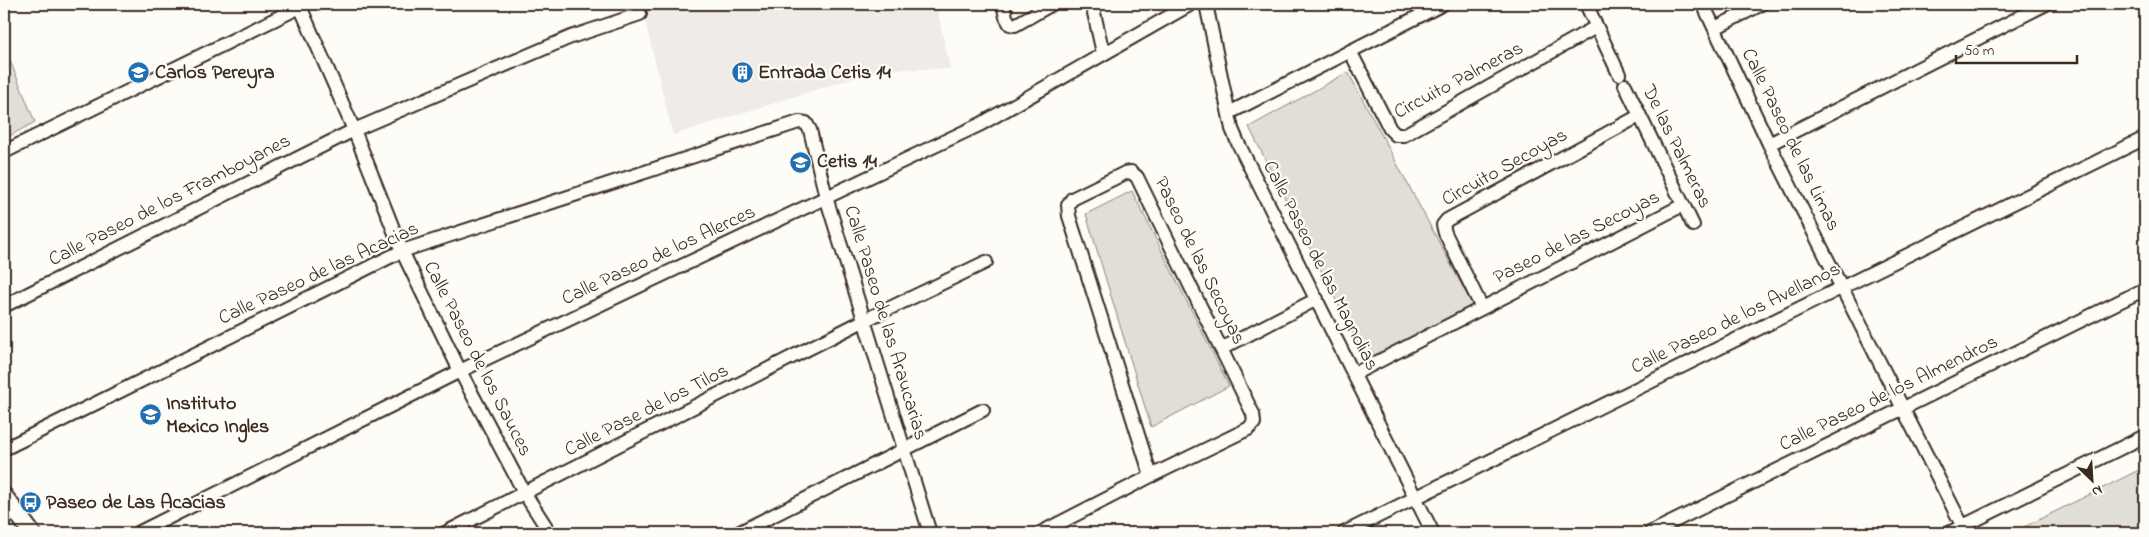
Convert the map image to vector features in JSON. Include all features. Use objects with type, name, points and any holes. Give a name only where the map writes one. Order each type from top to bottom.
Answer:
[{"type":"street","points":[[4,152],[301,4]]},
{"type":"street","name":"Calle Paseo de los Sauces","points":[[301,4],[402,251],[460,371],[525,494],[550,533]]},
{"type":"street","points":[[1003,4],[1010,24],[1016,25],[1052,4]]},
{"type":"street","points":[[1092,4],[1103,54]]},
{"type":"street","name":"Calle Paseo de los Alerces","points":[[138,533],[460,371],[981,124],[1191,4]]},
{"type":"street","name":"Calle Paseo de las Magnolias","points":[[1206,4],[1229,113],[1238,143],[1433,533]]},
{"type":"street","points":[[1229,113],[1443,4]]},
{"type":"street","name":"De las Palmeras","points":[[1586,4],[1693,225]]},
{"type":"street","name":"Calle Paseo de las Limas","points":[[1703,4],[1770,144],[1965,530]]},
{"type":"street","points":[[1715,28],[1762,4]]},
{"type":"street","points":[[1770,144],[2046,4]]},
{"type":"street","name":"Calle Paseo de los Framboyanes","points":[[4,306],[354,130],[571,37],[640,14]]},
{"type":"street","name":"Circuito Palmeras","points":[[1350,51],[1390,129],[1396,135],[1404,135],[1596,27]]},
{"type":"street","name":"Circuito Secoyas","points":[[1482,308],[1445,233],[1443,225],[1447,220],[1640,116]]},
{"type":"street","name":"Calle Paseo de las Araucarias","points":[[806,122],[810,130],[826,197],[930,533]]},
{"type":"street","name":"Calle Paseo de las Acacias","points":[[4,449],[402,251],[789,125],[806,122]]},
{"type":"street","name":"Calle Paseo de los Avellanos","points":[[1344,533],[2145,138]]},
{"type":"street","name":"Paseo de las Secoyas","points":[[1040,533],[1248,429],[1254,423],[1253,414],[1137,177],[1131,172],[1125,173],[1072,199],[1068,205],[1069,216],[1151,476]]},
{"type":"street","name":"Paseo de las Secoyas","points":[[1354,374],[1683,205]]},
{"type":"street","name":"Calle Pase de los Tilos","points":[[445,533],[865,320],[986,262]]},
{"type":"street","name":"Calle Paseo de los Almendros","points":[[1650,533],[2145,289]]},
{"type":"street","points":[[1221,349],[1317,299]]},
{"type":"street","points":[[738,533],[984,410]]},
{"type":"street","points":[[1949,533],[1965,530],[2145,436]]},
{"type":"street","points":[[4,496],[32,533]]},
{"type":"shaded area","points":[[641,4],[936,4],[950,69],[882,69],[673,135]]},
{"type":"shaded area","points":[[4,46],[35,122],[4,139]]},
{"type":"shaded area","points":[[1348,72],[1473,306],[1367,362],[1249,127]]},
{"type":"shaded area","points":[[1132,191],[1229,386],[1151,427],[1086,214]]},
{"type":"shaded area","points":[[2145,467],[2145,533],[2012,533]]},
{"type":"place","name":"Carlos Pereyra","points":[[139,73]]},
{"type":"place","name":"Entrada Cetis 14","points":[[742,73]]},
{"type":"place","name":"Cetis 14","points":[[801,162]]},
{"type":"place","name":"Instituto Mexico Ingles","points":[[150,415]]},
{"type":"place","name":"Paseo de Las Acacias","points":[[30,503]]}]
